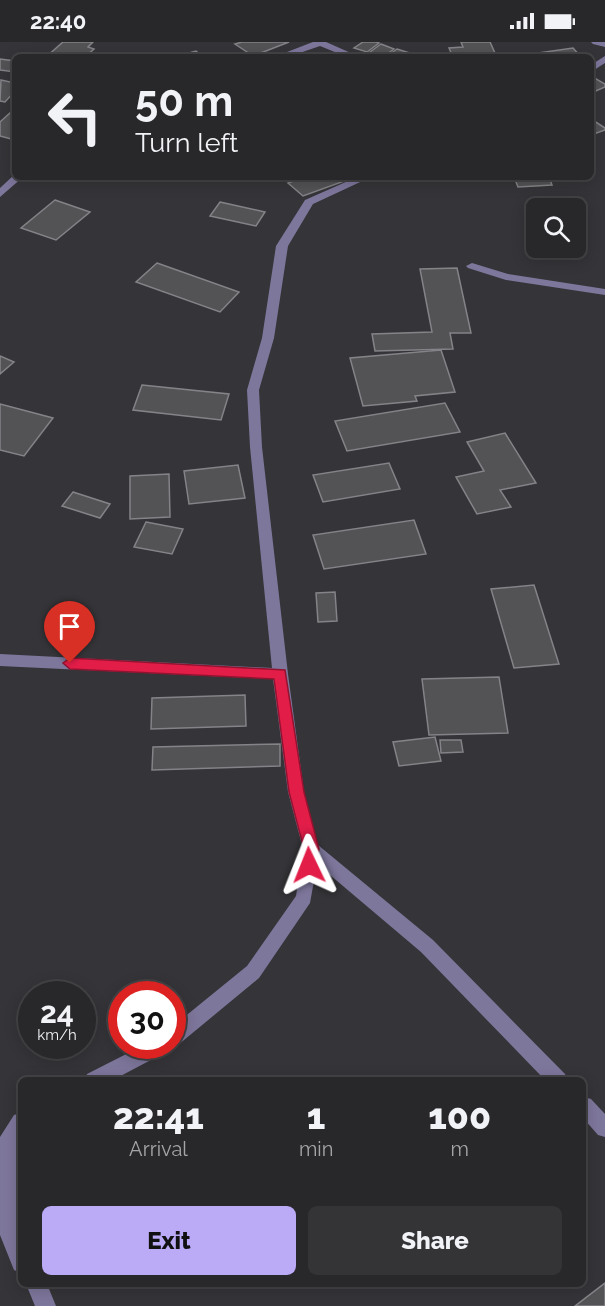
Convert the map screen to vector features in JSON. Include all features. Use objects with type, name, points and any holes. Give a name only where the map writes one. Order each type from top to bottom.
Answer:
[{"type":"street","points":[[596,42],[605,44]]},
{"type":"street","points":[[287,54],[318,43],[347,54]]},
{"type":"street","points":[[0,194],[15,180]]},
{"type":"street","points":[[186,1027],[253,972],[304,898],[311,849],[296,792],[280,674],[256,447],[253,390],[267,338],[282,246],[309,202],[359,180]]},
{"type":"street","points":[[472,266],[506,277],[605,292]]},
{"type":"street","points":[[0,660],[280,674]]},
{"type":"street","points":[[311,849],[428,946],[555,1077]]},
{"type":"street","points":[[100,1077],[135,1059]]},
{"type":"street","points":[[586,1108],[605,1128]]},
{"type":"street","points":[[18,1126],[10,1137],[11,1179],[8,1209],[9,1232],[18,1255]]},
{"type":"street","points":[[37,1287],[46,1306]]},
{"type":"building","points":[[63,42],[93,42],[88,47],[94,49],[88,54],[49,54]]},
{"type":"building","points":[[289,42],[258,54],[250,54],[235,44]]},
{"type":"building","points":[[363,42],[379,43],[367,52],[354,48]]},
{"type":"building","points":[[461,42],[490,42],[495,53],[452,54],[449,48],[463,47]]},
{"type":"building","points":[[381,44],[394,49],[387,54],[370,52]]},
{"type":"building","points":[[573,48],[578,54],[531,54]]},
{"type":"building","points":[[397,49],[413,54],[390,54]]},
{"type":"building","points":[[0,59],[12,61],[12,72],[0,70]]},
{"type":"building","points":[[594,78],[605,84],[605,87],[594,92]]},
{"type":"building","points":[[1,80],[12,82],[12,94],[5,102],[0,101]]},
{"type":"building","points":[[12,112],[12,139],[0,136],[0,122]]},
{"type":"building","points":[[594,121],[605,128],[594,134]]},
{"type":"building","points":[[296,180],[347,180],[303,196],[288,183]]},
{"type":"building","points":[[515,180],[550,180],[552,185],[518,187]]},
{"type":"building","points":[[55,200],[90,212],[56,240],[21,228]]},
{"type":"building","points":[[220,202],[265,212],[256,226],[210,216]]},
{"type":"building","points":[[157,263],[239,292],[220,312],[136,282]]},
{"type":"building","points":[[457,268],[471,333],[450,333],[453,349],[375,351],[372,334],[432,332],[420,269]]},
{"type":"building","points":[[441,350],[455,392],[415,396],[417,401],[363,406],[350,358]]},
{"type":"building","points":[[0,356],[14,362],[0,374]]},
{"type":"building","points":[[142,385],[229,394],[221,420],[133,410]]},
{"type":"building","points":[[445,403],[460,432],[347,451],[335,421]]},
{"type":"building","points":[[0,404],[53,418],[24,456],[0,450]]},
{"type":"building","points":[[505,433],[536,483],[500,490],[511,507],[477,514],[456,477],[484,471],[467,442]]},
{"type":"building","points":[[389,463],[400,489],[323,502],[313,475]]},
{"type":"building","points":[[238,465],[245,498],[189,504],[184,471]]},
{"type":"building","points":[[169,474],[170,517],[130,519],[130,476]]},
{"type":"building","points":[[73,492],[110,504],[100,518],[62,506]]},
{"type":"building","points":[[414,520],[426,554],[324,569],[313,535]]},
{"type":"building","points":[[146,522],[183,529],[172,554],[134,547]]},
{"type":"building","points":[[534,585],[559,664],[514,668],[491,589]]},
{"type":"building","points":[[335,592],[337,621],[318,622],[316,593]]},
{"type":"building","points":[[499,677],[508,733],[429,735],[422,679]]},
{"type":"building","points":[[245,695],[246,726],[151,729],[152,698]]},
{"type":"building","points":[[435,737],[441,761],[399,766],[393,742]]},
{"type":"building","points":[[440,740],[461,740],[463,752],[441,753]]},
{"type":"building","points":[[280,744],[280,766],[152,770],[153,747]]},
{"type":"building","points":[[605,1283],[605,1306],[575,1306]]},
{"type":"route","points":[[70,663],[280,674],[296,792],[311,849],[309,865]]}]
